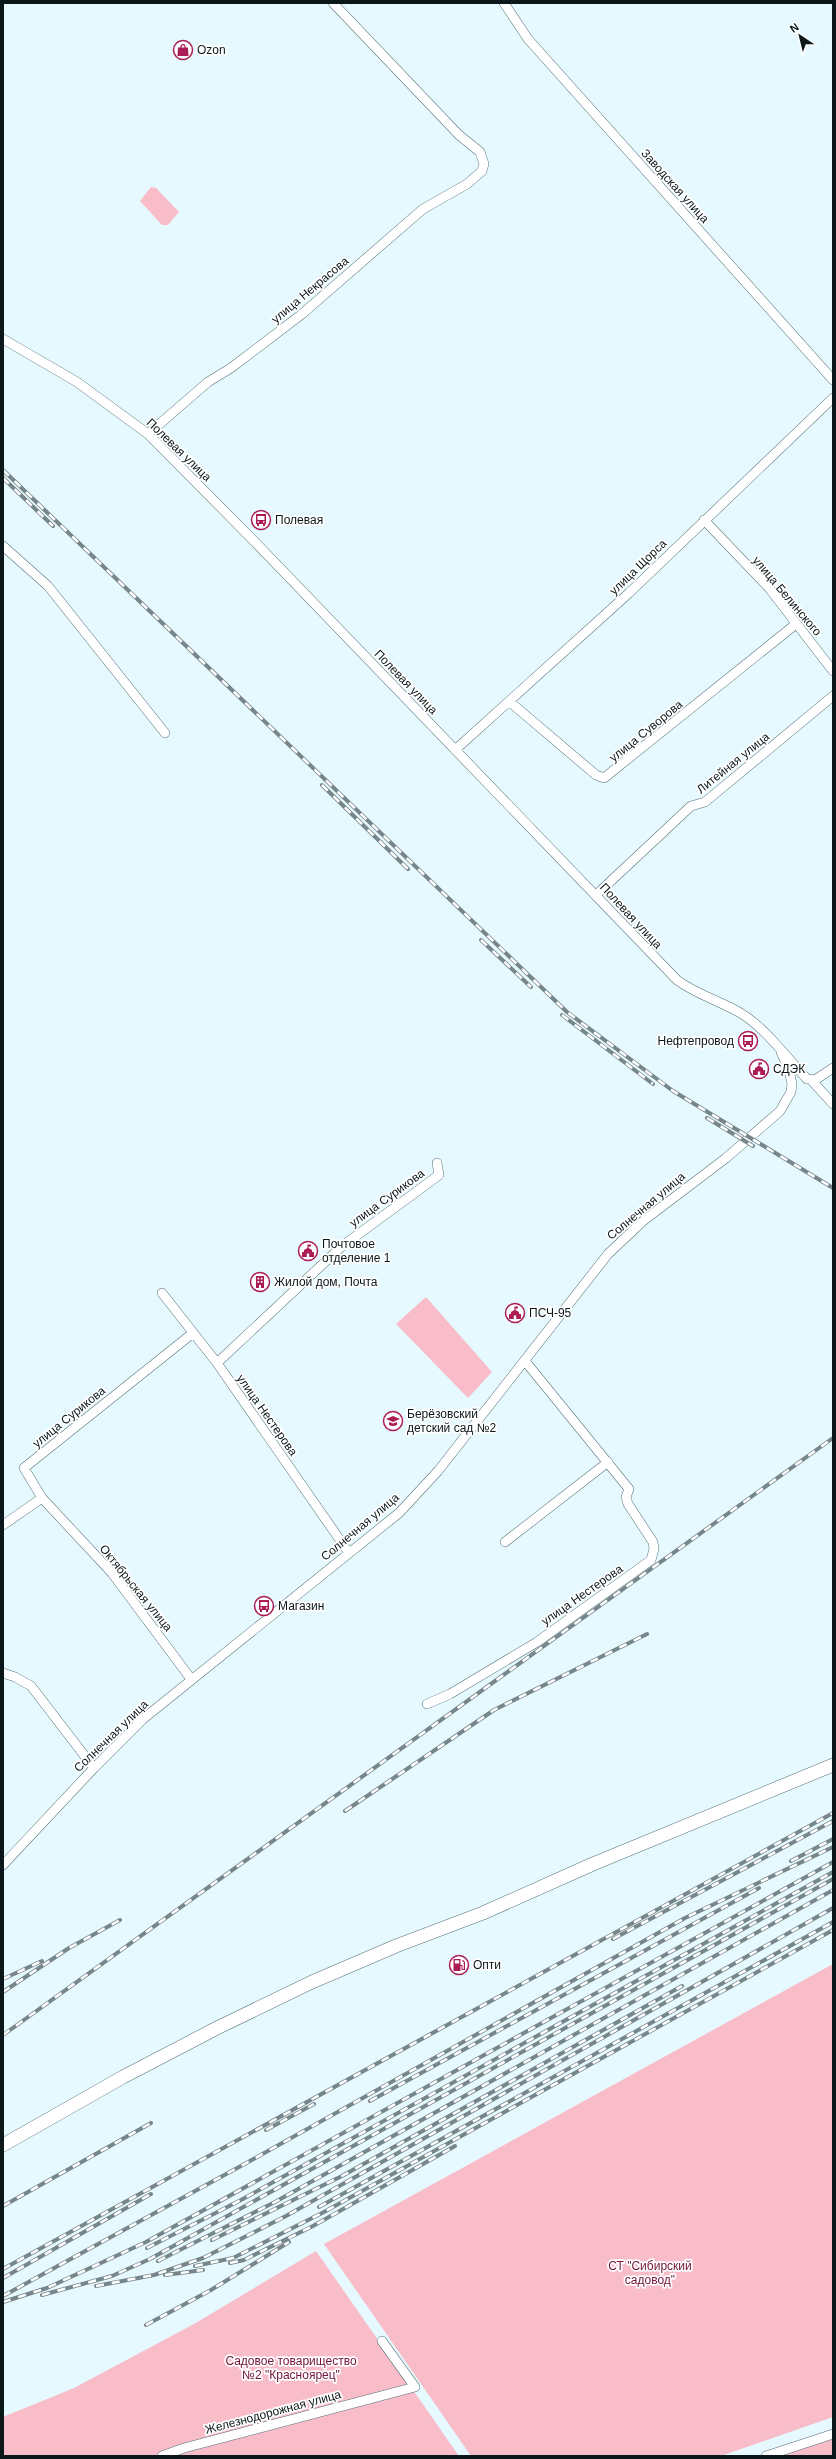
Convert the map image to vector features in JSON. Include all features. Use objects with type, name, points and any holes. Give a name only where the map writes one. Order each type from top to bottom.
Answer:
[{"type":"highway","points":[[3,2145],[150,2063],[312,1982],[396,1946],[483,1913],[593,1864],[833,1765]]},
{"type":"street","name":"улица Некрасова","points":[[148,434],[208,382],[231,368],[302,314],[423,209],[467,184],[482,171],[484,164],[480,152],[459,134],[333,3]]},
{"type":"street","name":"Заводская улица","points":[[504,3],[528,39],[833,380]]},
{"type":"street","name":"Полевая улица","points":[[3,339],[77,382],[148,434],[677,980],[696,993],[743,1014],[761,1030],[781,1052]]},
{"type":"street","name":"улица Щорса","points":[[455,750],[510,702],[833,398]]},
{"type":"street","name":"улица Белинского","points":[[704,520],[769,588],[833,671]]},
{"type":"street","points":[[3,546],[48,586],[165,733]]},
{"type":"street","name":"улица Суворова","points":[[510,702],[596,775],[604,778],[796,624]]},
{"type":"street","name":"Литейная улица","points":[[596,895],[690,806],[705,802],[833,696]]},
{"type":"street","points":[[781,1052],[812,1081],[833,1104]]},
{"type":"street","name":"Солнечная улица","points":[[3,1865],[94,1768],[143,1719],[399,1513],[438,1471],[608,1254],[643,1221],[726,1158],[780,1111],[791,1092],[792,1084],[789,1070],[781,1052]]},
{"type":"street","points":[[812,1081],[833,1068]]},
{"type":"street","name":"улица Сурикова","points":[[217,1363],[341,1247],[439,1175],[437,1163]]},
{"type":"street","name":"улица Нестерова","points":[[162,1293],[217,1363],[349,1553]]},
{"type":"street","name":"улица Сурикова","points":[[42,1498],[24,1468],[193,1333]]},
{"type":"street","name":"улица Нестерова","points":[[427,1704],[450,1694],[537,1642],[651,1560],[654,1549],[653,1542],[628,1504],[626,1497],[629,1489],[525,1361]]},
{"type":"street","points":[[506,1542],[608,1462]]},
{"type":"street","points":[[3,1525],[42,1498]]},
{"type":"street","name":"Октябрьская улица","points":[[42,1498],[112,1573],[191,1679]]},
{"type":"street","points":[[3,1673],[15,1677],[31,1686],[94,1768]]},
{"type":"street","name":"Железнодорожная улица","points":[[162,2456],[184,2448],[415,2387],[382,2341]]},
{"type":"street","points":[[766,2456],[833,2434]]},
{"type":"green space","points":[[151,187],[156,188],[179,212],[168,225],[162,225],[140,201]]},
{"type":"green space","points":[[426,1297],[492,1372],[468,1398],[396,1324]]},
{"type":"green space","name":"СТ \"Сибирский садовод\"","points":[[833,1964],[833,2417],[721,2456],[471,2456],[324,2244]]},
{"type":"green space","name":"Садовое товарищество №2 \"Красноярец\"","points":[[316,2251],[459,2456],[3,2456],[3,2417],[74,2388],[194,2324]]},
{"type":"green space","points":[[833,2429],[833,2456],[758,2456]]},
{"type":"railway","points":[[3,470],[567,1012],[673,1091],[833,1188]]},
{"type":"railway","points":[[3,478],[53,526]]},
{"type":"railway","points":[[322,785],[408,869]]},
{"type":"railway","points":[[481,940],[531,987]]},
{"type":"railway","points":[[562,1015],[653,1084]]},
{"type":"railway","points":[[707,1118],[753,1146]]},
{"type":"railway","points":[[3,2035],[833,1438]]},
{"type":"railway","points":[[345,1811],[494,1710],[647,1634]]},
{"type":"railway","points":[[3,2269],[833,1813]]},
{"type":"railway","points":[[613,1939],[833,1821]]},
{"type":"railway","points":[[791,1861],[833,1839]]},
{"type":"railway","points":[[3,2296],[250,2161],[685,1918],[833,1847]]},
{"type":"railway","points":[[3,2302],[47,2288],[146,2242],[833,1862]]},
{"type":"railway","points":[[147,2248],[241,2200],[833,1872]]},
{"type":"railway","points":[[42,2295],[112,2276],[150,2259],[833,1879]]},
{"type":"railway","points":[[370,2101],[759,1888]]},
{"type":"railway","points":[[158,2261],[275,2202],[833,1890]]},
{"type":"railway","points":[[96,2286],[154,2275],[203,2258],[286,2216],[833,1908]]},
{"type":"railway","points":[[3,1992],[69,1948],[120,1920]]},
{"type":"railway","points":[[319,2207],[833,1922]]},
{"type":"railway","points":[[195,2266],[233,2258],[324,2212],[833,1930]]},
{"type":"railway","points":[[3,1979],[42,1961]]},
{"type":"railway","points":[[212,2240],[342,2176],[682,1986]]},
{"type":"railway","points":[[266,2130],[314,2104]]},
{"type":"railway","points":[[3,2206],[151,2123]]},
{"type":"railway","points":[[230,2263],[244,2260],[313,2226],[455,2146]]},
{"type":"railway","points":[[3,2278],[151,2194]]},
{"type":"railway","points":[[146,2325],[211,2290],[289,2242]]},
{"type":"railway","points":[[165,2275],[203,2270]]},
{"type":"place","name":"Ozon","points":[[183,50]]},
{"type":"place","name":"Полевая","points":[[261,520]]},
{"type":"place","name":"Нефтепровод","points":[[748,1041]]},
{"type":"place","name":"СДЭК","points":[[759,1069]]},
{"type":"place","name":"Почтовое отделение 1","points":[[308,1251]]},
{"type":"place","name":"Жилой дом, Почта","points":[[260,1282]]},
{"type":"place","name":"ПСЧ-95","points":[[515,1313]]},
{"type":"place","name":"Берёзовский детский сад №2","points":[[393,1421]]},
{"type":"place","name":"Магазин","points":[[264,1606]]},
{"type":"place","name":"Опти","points":[[459,1965]]}]
